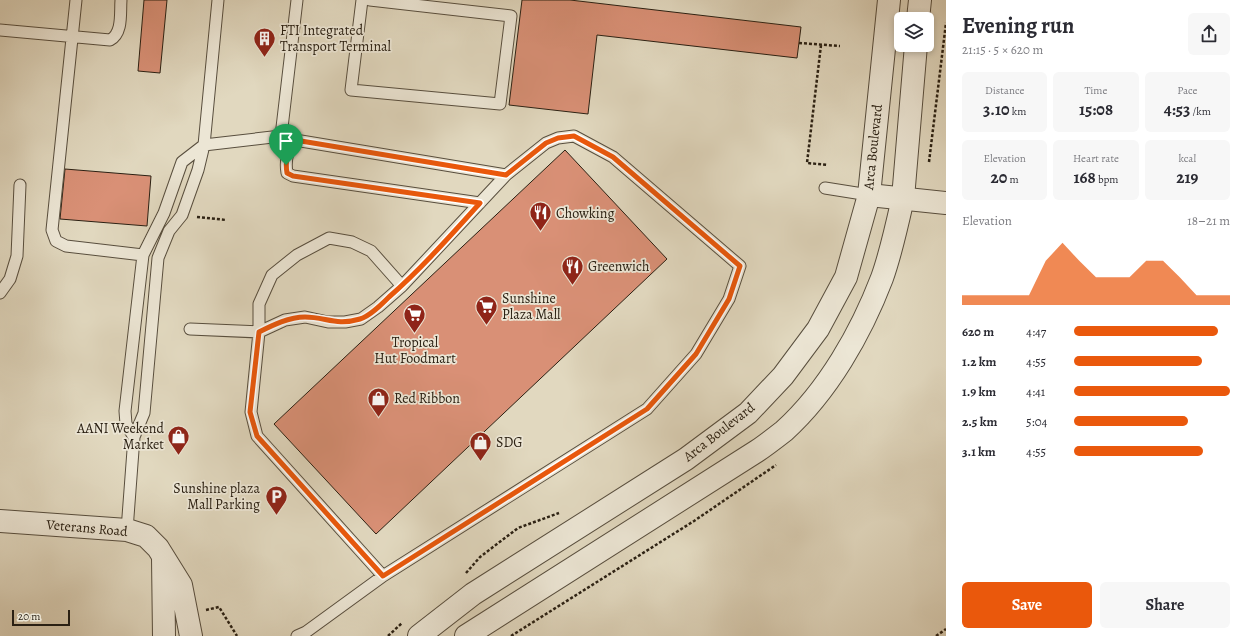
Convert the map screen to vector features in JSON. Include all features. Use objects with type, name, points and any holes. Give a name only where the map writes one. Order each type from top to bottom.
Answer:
[{"type":"street","name":"Arca Boulevard","points":[[419,636],[473,594],[686,459],[748,413],[783,376],[818,329],[846,277],[869,195],[889,0]]},
{"type":"street","points":[[919,12],[920,0]]},
{"type":"street","points":[[466,636],[757,451],[784,431],[810,403],[828,380],[852,342],[882,278],[903,198],[915,52]]},
{"type":"street","points":[[869,195],[946,203]]},
{"type":"street","name":"Veterans Road","points":[[0,521],[127,530],[146,536],[158,548],[181,585],[192,636]]},
{"type":"street","points":[[163,558],[164,636]]},
{"type":"lane","points":[[76,0],[74,36],[52,230],[56,241],[66,246],[143,255]]},
{"type":"lane","points":[[0,30],[110,40],[116,37],[119,30],[121,0]]},
{"type":"lane","points":[[127,530],[134,437],[144,414],[158,258],[169,231],[182,215],[198,170],[204,145],[218,0]]},
{"type":"lane","points":[[134,437],[126,424],[125,411],[143,255],[164,213],[182,162],[204,145],[281,136],[298,0]]},
{"type":"lane","points":[[362,0],[351,90],[500,104],[511,16],[370,0]]},
{"type":"lane","points":[[190,328],[259,332],[285,320],[305,317],[328,322],[345,322],[361,319],[378,307],[402,286],[506,175],[546,143],[558,138],[574,136],[613,157],[740,266],[729,299],[696,354],[647,409],[383,576],[302,635]]},
{"type":"lane","points":[[480,203],[293,176],[287,173],[286,165],[291,145],[295,142],[301,141],[506,175]]},
{"type":"lane","points":[[0,293],[10,279],[16,262],[20,185]]},
{"type":"lane","points":[[825,188],[869,195]]},
{"type":"lane","points":[[383,576],[257,436],[250,412],[259,332],[259,304],[272,275],[297,254],[329,238],[352,242],[372,252],[402,286]]},
{"type":"path","points":[[928,167],[946,23]]},
{"type":"path","points":[[799,43],[840,46]]},
{"type":"path","points":[[821,44],[807,163],[828,165]]},
{"type":"path","points":[[936,636],[946,629]]},
{"type":"building","points":[[144,0],[167,0],[160,73],[138,71]]},
{"type":"building","points":[[522,0],[570,0],[801,27],[797,58],[597,35],[588,114],[509,105]]},
{"type":"building","name":"Sunshine Plaza Mall","points":[[565,150],[667,259],[376,534],[274,424]]},
{"type":"building","points":[[65,169],[151,176],[147,226],[60,219]]},
{"type":"place","name":"FTI Integrated Transport Terminal","points":[[264,58]]},
{"type":"place","name":"Chowking","points":[[540,232]]},
{"type":"place","name":"Greenwich","points":[[573,286]]},
{"type":"place","name":"Sunshine Plaza Mall","points":[[487,326]]},
{"type":"place","name":"Tropical Hut Foodmart","points":[[415,334]]},
{"type":"place","name":"Red Ribbon","points":[[378,418]]},
{"type":"place","name":"AANI Weekend Market","points":[[179,456]]},
{"type":"place","name":"SDG","points":[[480,462]]},
{"type":"place","name":"Sunshine plaza Mall Parking","points":[[276,516]]},
{"type":"route","points":[[574,136],[613,157],[740,266],[729,299],[696,354],[647,409],[383,576],[257,436],[250,412],[259,332],[285,320],[305,317],[328,322],[345,322],[361,319],[378,307],[402,286],[436,252],[480,203],[293,176],[287,173],[286,165],[291,145],[295,142],[301,141],[506,175],[546,143],[558,138],[574,136]]}]
